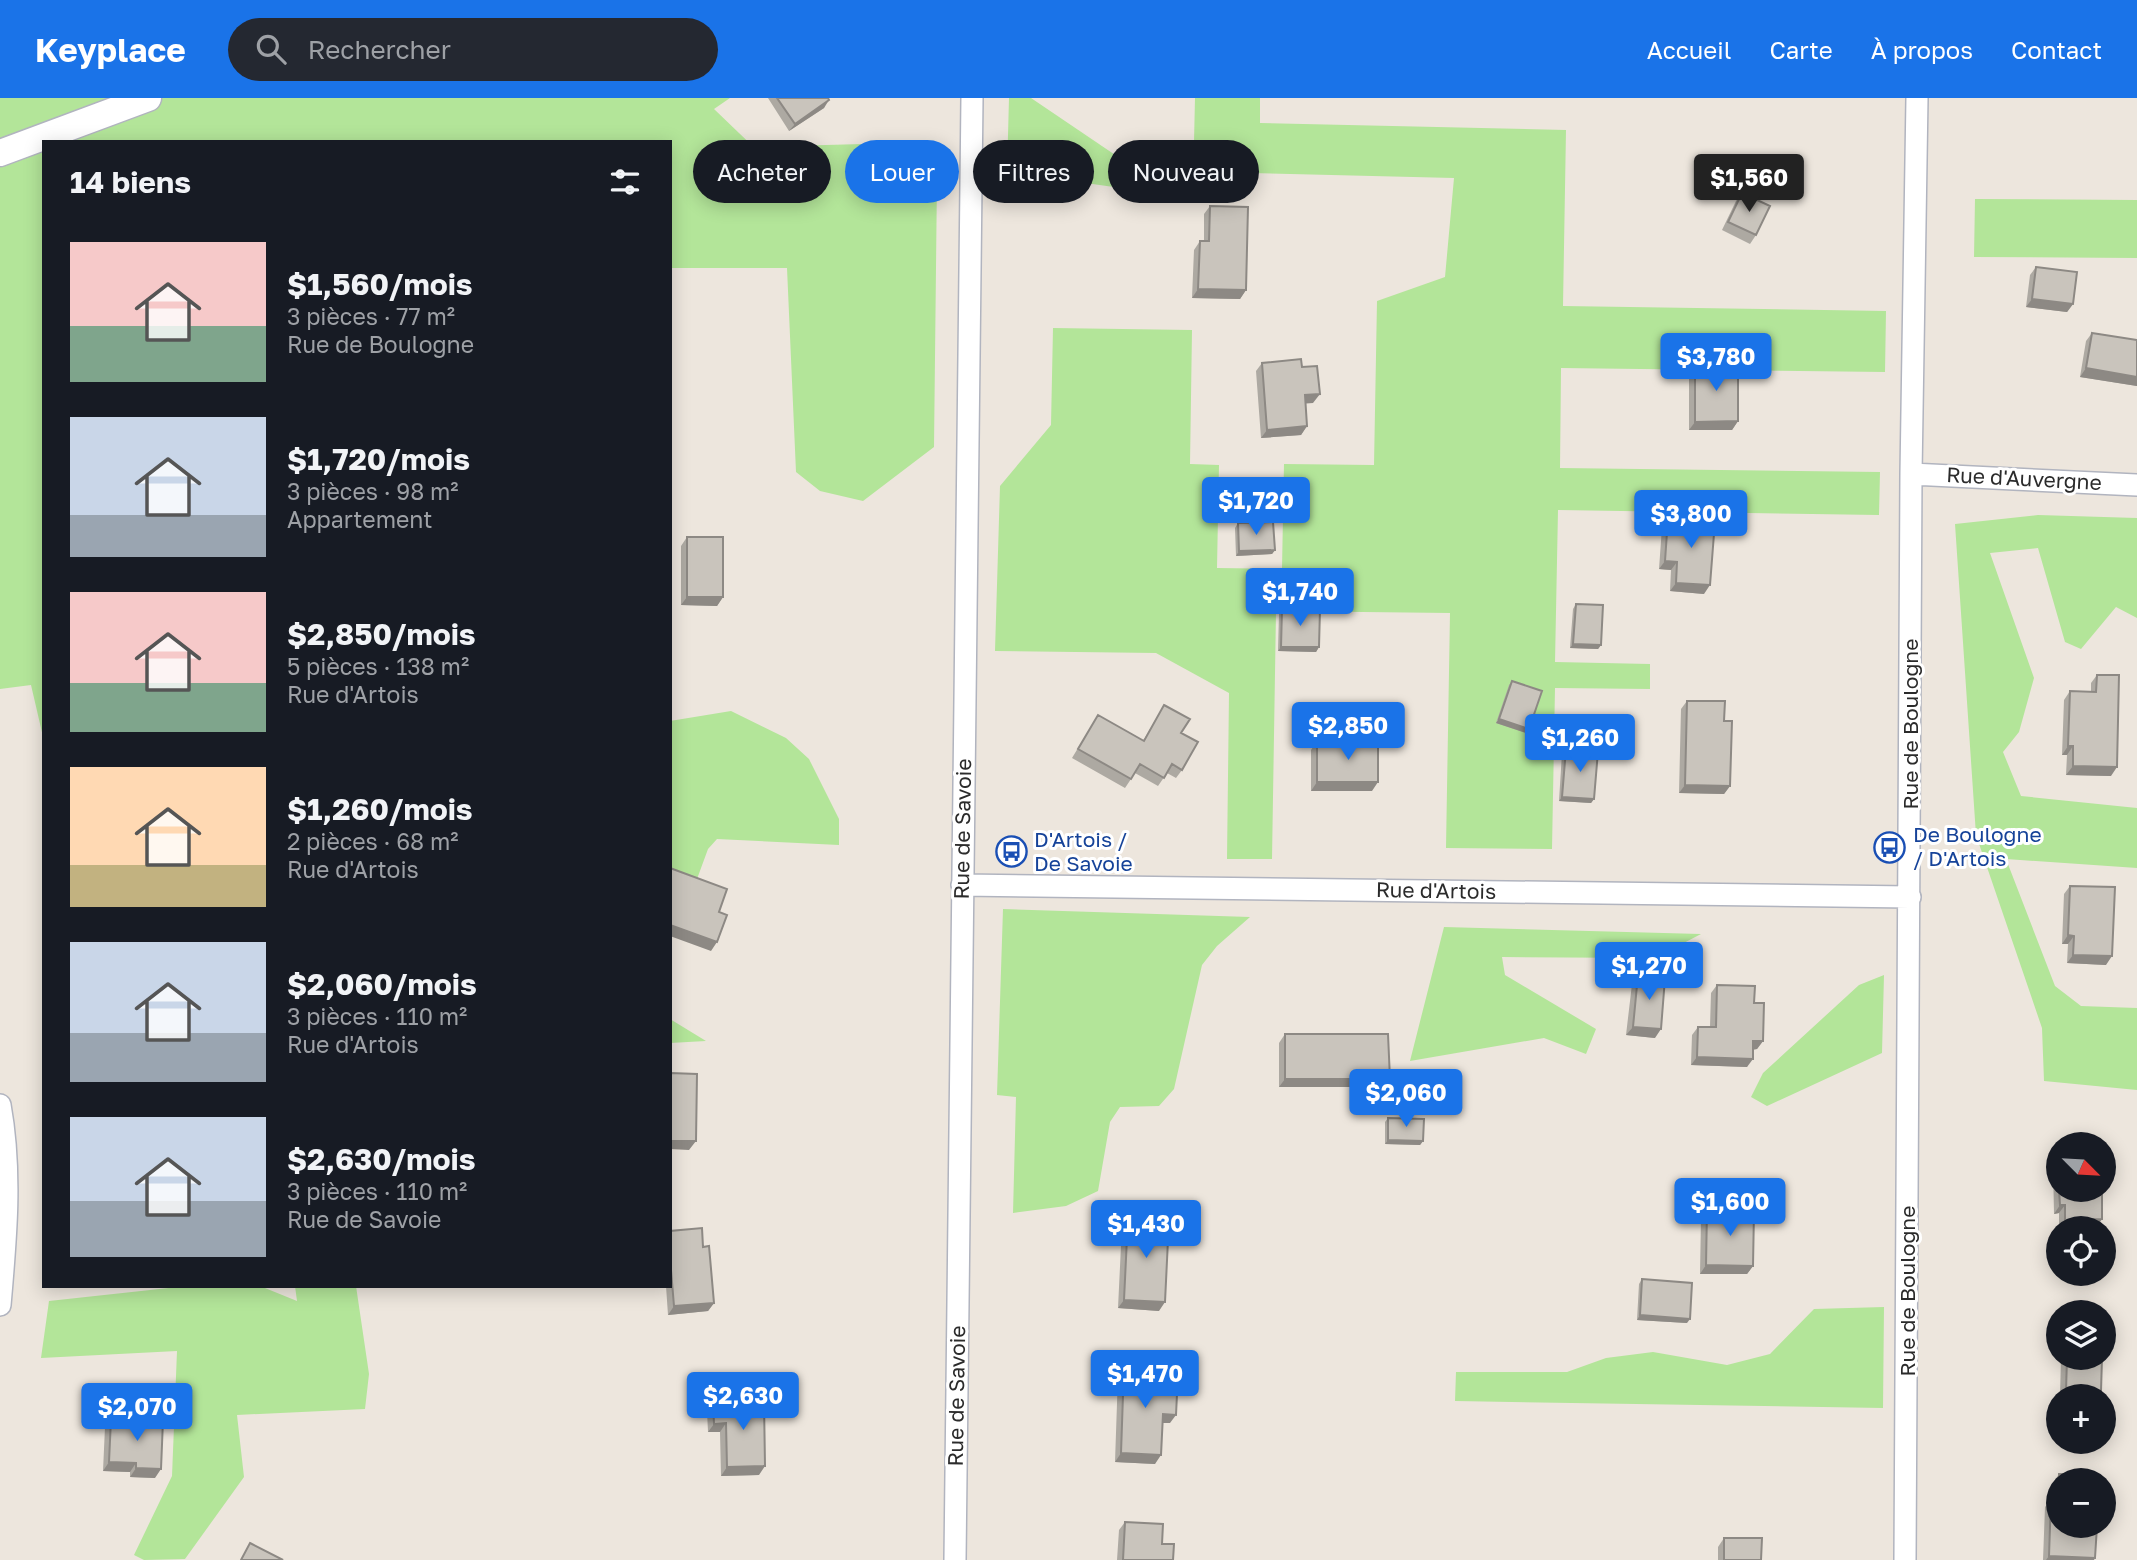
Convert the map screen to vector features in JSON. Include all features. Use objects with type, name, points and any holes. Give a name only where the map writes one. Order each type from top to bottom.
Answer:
[{"type":"street","points":[[0,153],[148,98]]},
{"type":"street","name":"Rue de Savoie","points":[[955,1560],[972,98]]},
{"type":"street","name":"Rue de Boulogne","points":[[1905,1560],[1911,474],[1917,98]]},
{"type":"street","name":"Rue d'Auvergne","points":[[1911,474],[2137,485]]},
{"type":"street","name":"Rue d'Artois","points":[[962,885],[1910,897]]},
{"type":"street","points":[[0,1105],[5,1133],[7,1188],[0,1305]]},
{"type":"green space","points":[[0,98],[730,98],[714,109],[746,140],[693,140],[693,203],[831,203],[831,145],[845,144],[845,203],[937,203],[934,447],[863,501],[820,491],[796,472],[787,268],[672,268],[672,140],[42,140],[42,732],[31,685],[0,689]]},
{"type":"green space","points":[[1009,98],[1031,98],[1093,140],[1008,140]]},
{"type":"green space","points":[[1195,98],[1260,98],[1260,123],[1566,130],[1563,306],[1886,311],[1885,372],[1561,368],[1560,468],[1880,472],[1879,515],[1558,510],[1555,662],[1650,664],[1650,689],[1555,688],[1552,849],[1446,848],[1450,613],[1276,611],[1272,859],[1227,859],[1229,693],[1156,653],[995,651],[1000,486],[1051,425],[1053,328],[1192,330],[1190,464],[1219,465],[1217,568],[1282,569],[1284,464],[1374,465],[1377,301],[1445,277],[1454,178],[1259,173],[1259,140],[1194,140]]},
{"type":"green space","points":[[1094,141],[1108,150],[1108,186],[1094,184]]},
{"type":"green space","points":[[1975,199],[2137,200],[2137,258],[1974,257]]},
{"type":"green space","points":[[2038,515],[2137,518],[2137,618],[2116,607],[2081,649],[2065,642],[2038,548],[1990,553],[2034,678],[2019,732],[2003,752],[2021,796],[2137,808],[2137,868],[2006,859],[2055,986],[2081,1006],[2137,1008],[2137,1090],[2044,1081],[2042,1028],[1976,835],[1955,524]]},
{"type":"green space","points":[[731,711],[786,738],[809,759],[839,819],[839,845],[717,839],[708,849],[697,879],[672,871],[672,721]]},
{"type":"green space","points":[[1003,909],[1250,917],[1217,946],[1202,965],[1174,1089],[1159,1106],[1120,1107],[1110,1122],[1098,1191],[1066,1206],[1013,1213],[1016,1097],[997,1095]]},
{"type":"green space","points":[[1444,927],[1701,934],[1655,958],[1502,957],[1505,975],[1596,1029],[1586,1054],[1544,1038],[1410,1061]]},
{"type":"green space","points":[[1884,975],[1882,1053],[1767,1106],[1751,1097],[1763,1073],[1859,985]]},
{"type":"green space","points":[[672,1020],[706,1041],[672,1043]]},
{"type":"green space","points":[[169,1288],[265,1288],[297,1301],[295,1288],[356,1288],[369,1374],[365,1409],[237,1415],[244,1477],[185,1559],[144,1560],[134,1555],[172,1476],[177,1351],[41,1358],[49,1301]]},
{"type":"green space","points":[[1884,1307],[1883,1408],[1455,1401],[1456,1372],[1567,1372],[1606,1358],[1653,1352],[1727,1365],[1770,1354],[1814,1309]]},
{"type":"building","points":[[777,98],[828,98],[829,100],[795,124]]},
{"type":"building","points":[[1742,193],[1770,206],[1756,235],[1728,222]]},
{"type":"building","points":[[1210,206],[1248,207],[1246,290],[1198,289],[1200,241],[1209,241]]},
{"type":"building","points":[[2036,267],[2077,272],[2073,304],[2032,299]]},
{"type":"building","points":[[2092,333],[2137,340],[2137,377],[2086,368]]},
{"type":"building","points":[[1301,359],[1302,367],[1317,366],[1320,394],[1305,395],[1307,426],[1267,430],[1262,363]]},
{"type":"building","points":[[1695,364],[1738,364],[1738,421],[1695,422]]},
{"type":"building","points":[[1668,518],[1715,521],[1710,585],[1676,583],[1677,562],[1665,561]]},
{"type":"building","points":[[1273,522],[1275,550],[1239,551],[1238,523]]},
{"type":"building","points":[[687,537],[723,537],[723,597],[687,597]]},
{"type":"building","points":[[1576,604],[1603,605],[1601,645],[1573,644]]},
{"type":"building","points":[[1282,609],[1320,609],[1319,647],[1281,647]]},
{"type":"building","points":[[2097,675],[2119,675],[2117,767],[2073,766],[2073,746],[2068,746],[2070,691],[2096,692]]},
{"type":"building","points":[[1512,681],[1542,691],[1529,729],[1499,719]]},
{"type":"building","points":[[1687,701],[1725,701],[1724,721],[1732,721],[1730,786],[1685,785]]},
{"type":"building","points":[[1164,705],[1190,719],[1181,733],[1198,742],[1182,770],[1172,764],[1164,778],[1140,764],[1131,779],[1078,749],[1098,715],[1144,741]]},
{"type":"building","points":[[1317,741],[1378,741],[1378,782],[1317,782]]},
{"type":"building","points":[[1566,749],[1598,751],[1594,799],[1562,797]]},
{"type":"building","points":[[672,869],[727,889],[719,912],[727,915],[717,942],[672,926]]},
{"type":"building","points":[[2070,886],[2115,887],[2112,956],[2073,955],[2074,936],[2068,935]]},
{"type":"building","points":[[1638,975],[1665,978],[1661,1029],[1633,1027]]},
{"type":"building","points":[[1717,985],[1755,986],[1754,1003],[1764,1003],[1763,1041],[1753,1041],[1753,1059],[1697,1057],[1698,1027],[1716,1027]]},
{"type":"building","points":[[1285,1034],[1388,1034],[1390,1079],[1285,1079]]},
{"type":"building","points":[[672,1073],[697,1074],[696,1141],[672,1141]]},
{"type":"building","points":[[1388,1118],[1424,1119],[1423,1141],[1388,1140]]},
{"type":"building","points":[[2060,1202],[2102,1202],[2102,1216],[2065,1216],[2065,1205],[2060,1205]]},
{"type":"building","points":[[1707,1210],[1754,1211],[1753,1266],[1706,1265]]},
{"type":"building","points":[[1128,1217],[1169,1219],[1165,1302],[1124,1300]]},
{"type":"building","points":[[702,1228],[703,1247],[709,1246],[714,1303],[674,1306],[672,1231]]},
{"type":"building","points":[[1642,1279],[1692,1283],[1690,1319],[1640,1315]]},
{"type":"building","points":[[1124,1366],[1165,1367],[1163,1394],[1177,1394],[1176,1415],[1163,1414],[1161,1455],[1121,1453]]},
{"type":"building","points":[[2067,1370],[2102,1370],[2101,1384],[2066,1384]]},
{"type":"building","points":[[764,1402],[765,1466],[727,1467],[726,1423],[714,1424],[713,1403]]},
{"type":"building","points":[[111,1419],[163,1420],[161,1469],[136,1468],[136,1463],[109,1462]]},
{"type":"building","points":[[1125,1522],[1163,1524],[1162,1544],[1174,1544],[1173,1560],[1123,1560]]},
{"type":"building","points":[[1724,1538],[1762,1538],[1761,1560],[1724,1560]]},
{"type":"building","points":[[2050,1538],[2096,1538],[2095,1558],[2049,1556]]},
{"type":"building","points":[[250,1543],[283,1560],[241,1560]]},
{"type":"place","name":"De Boulogne / D'Artois","points":[[1890,847]]},
{"type":"place","name":"D'Artois / De Savoie","points":[[1011,852]]}]
